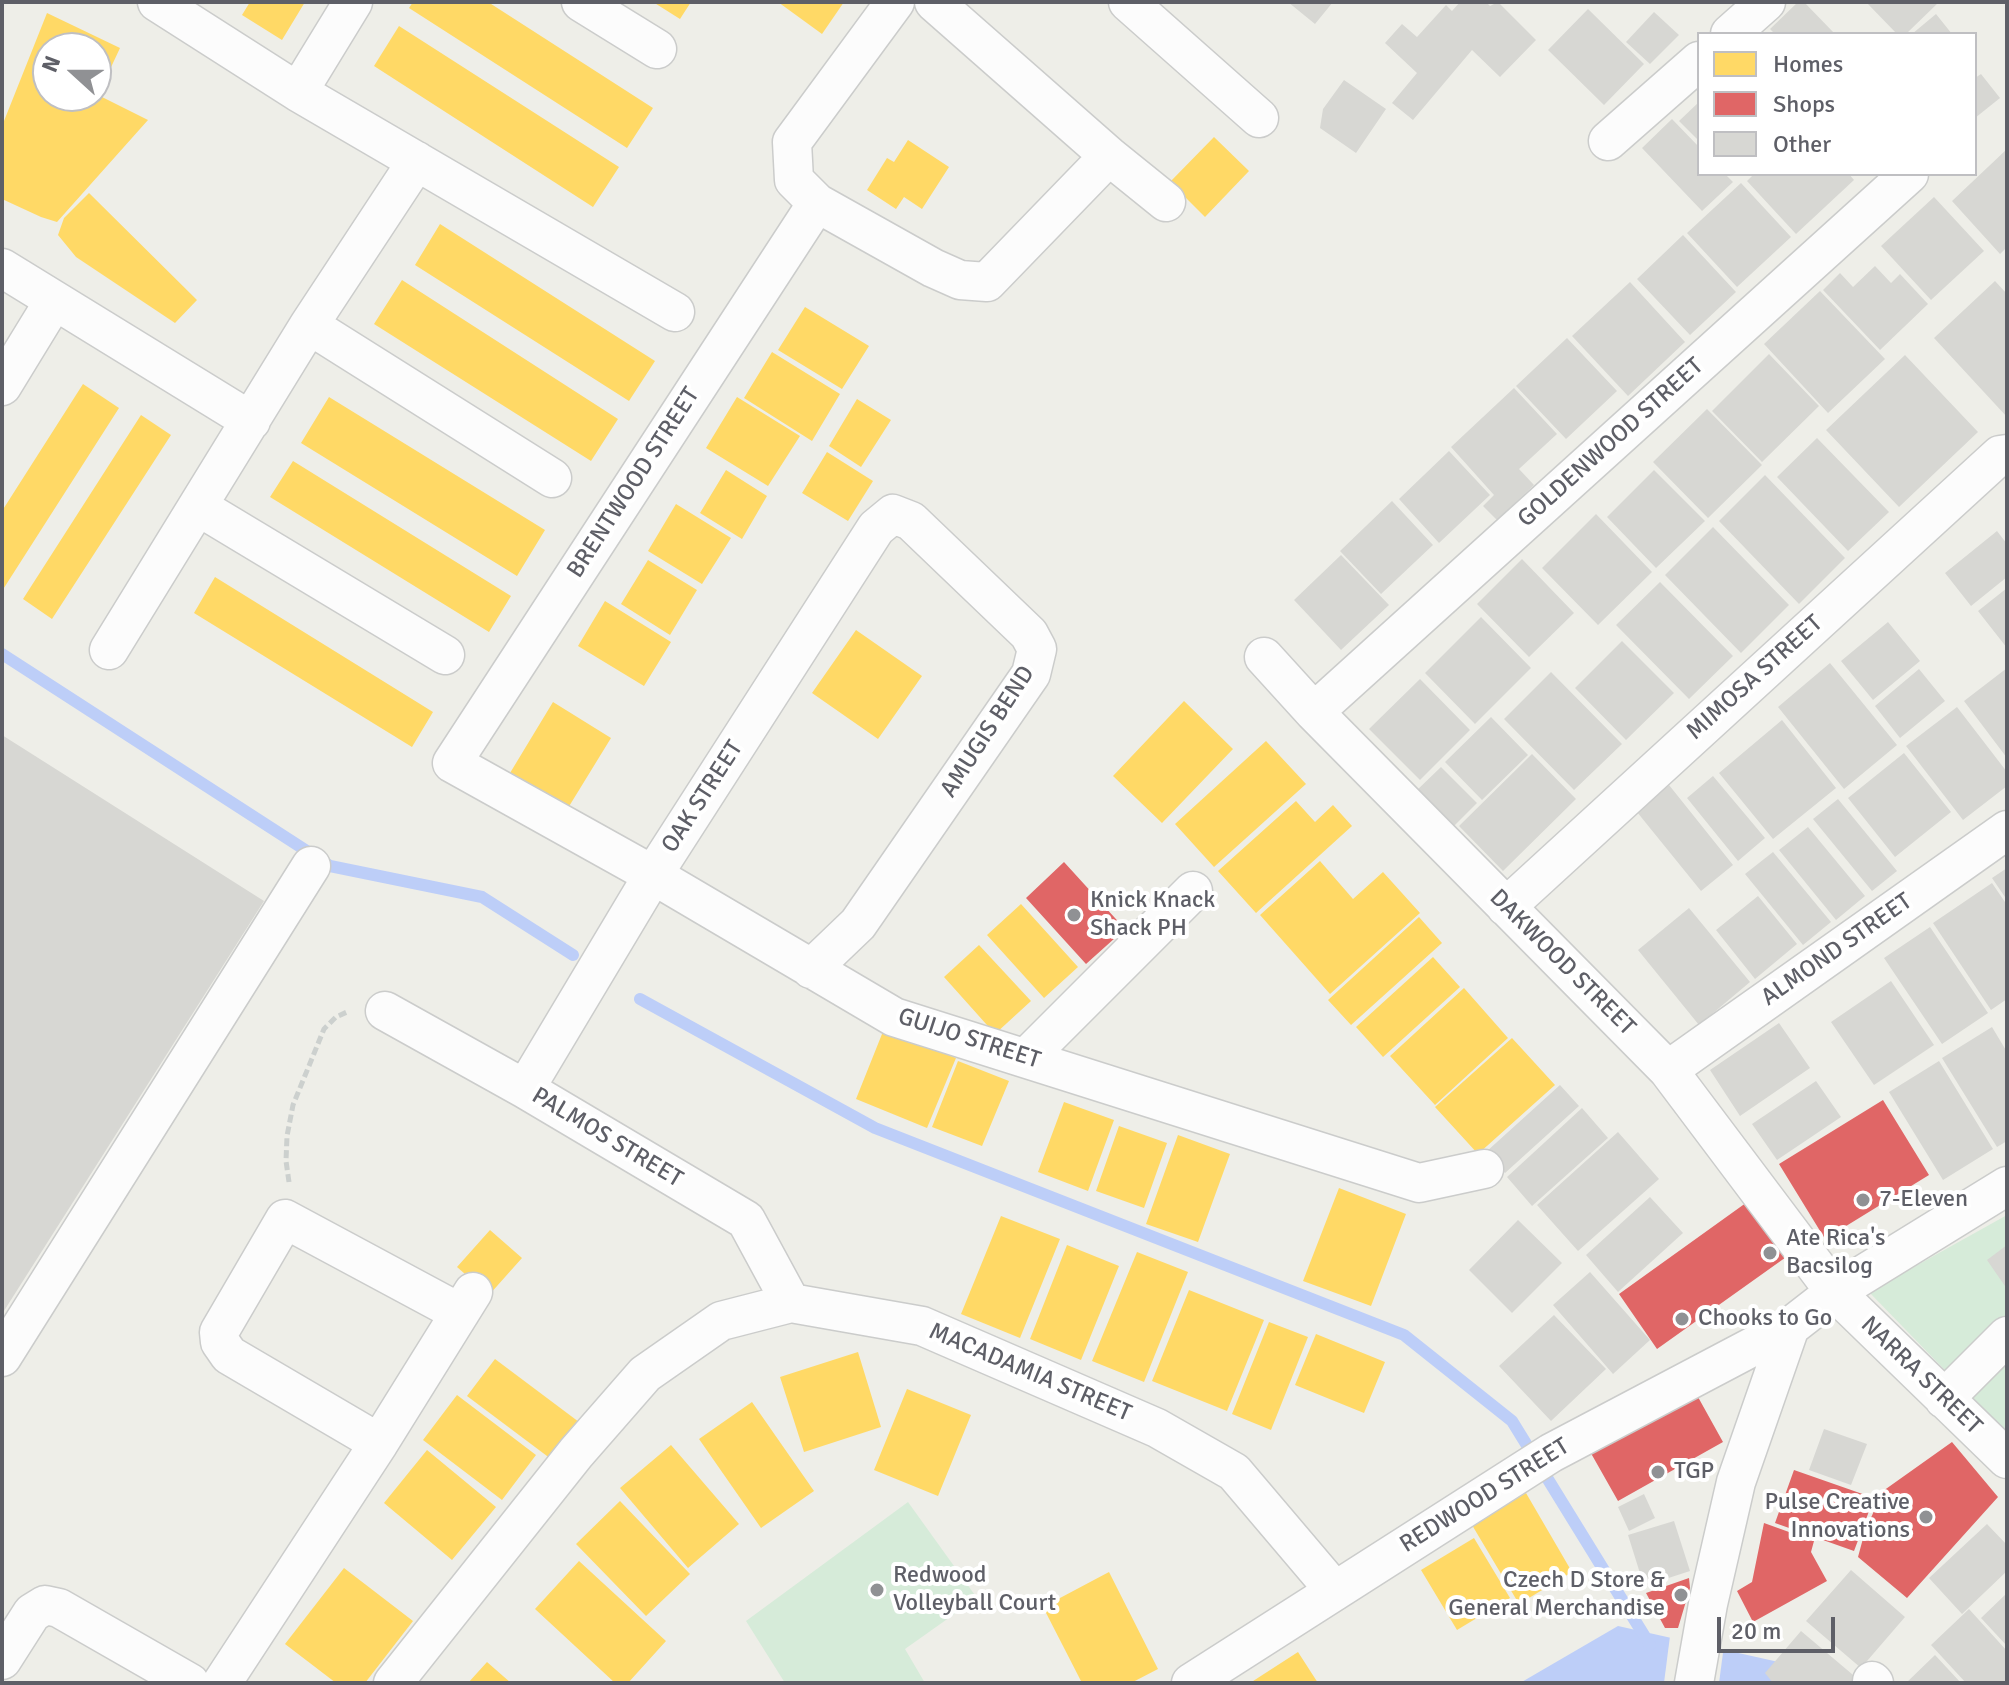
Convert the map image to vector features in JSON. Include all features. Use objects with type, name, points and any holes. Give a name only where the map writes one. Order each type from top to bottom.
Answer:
[{"type":"street","points":[[298,92],[353,2]]},
{"type":"street","points":[[581,2],[657,49]]},
{"type":"street","points":[[895,2],[792,142],[794,180],[817,203],[933,268],[960,280],[987,282],[1109,156]]},
{"type":"street","points":[[934,2],[1166,202]]},
{"type":"street","points":[[1128,2],[1259,118]]},
{"type":"street","points":[[1732,32],[1766,2]]},
{"type":"street","points":[[175,7],[298,92],[675,312]]},
{"type":"street","points":[[1608,141],[1697,63]]},
{"type":"street","points":[[109,650],[309,325],[417,161]]},
{"type":"street","name":"GOLDENWOOD STREET","points":[[1314,712],[1907,176]]},
{"type":"street","name":"BRENTWOOD STREET","points":[[452,763],[817,203]]},
{"type":"street","points":[[2,268],[251,421]]},
{"type":"street","points":[[2,386],[54,301]]},
{"type":"street","points":[[309,325],[552,478]]},
{"type":"street","name":"MIMOSA STREET","points":[[1506,907],[2000,455],[2007,454]]},
{"type":"street","points":[[199,507],[445,655]]},
{"type":"street","name":"OAK STREET","points":[[525,1089],[653,875],[876,528],[893,514]]},
{"type":"street","name":"AMUGIS BEND","points":[[811,969],[858,924],[1031,674],[1037,649],[1029,634],[911,521],[893,514]]},
{"type":"street","name":"DAKWOOD STREET","points":[[1264,657],[1314,712],[1668,1070],[1835,1292]]},
{"type":"street","name":"GUIJO STREET","points":[[452,763],[653,875],[894,1017],[1419,1183],[1484,1169]]},
{"type":"street","name":"ALMOND STREET","points":[[1668,1070],[2007,830]]},
{"type":"street","points":[[2,1357],[311,866]]},
{"type":"street","points":[[1026,1058],[1193,891]]},
{"type":"street","name":"PALMOS STREET","points":[[385,1011],[525,1089],[746,1220],[791,1303]]},
{"type":"street","name":"REDWOOD STREET","points":[[1191,1683],[1551,1453],[1790,1327],[1835,1292],[2007,1186]]},
{"type":"street","points":[[222,1683],[379,1443],[466,1303],[285,1219],[219,1332],[220,1342],[229,1355],[379,1443]]},
{"type":"street","name":"NARRA STREET","points":[[1835,1292],[2007,1459]]},
{"type":"street","name":"MACADAMIA STREET","points":[[393,1683],[576,1453],[645,1374],[721,1321],[791,1303],[922,1326],[1157,1428],[1234,1472],[1335,1591]]},
{"type":"street","points":[[1694,1683],[1736,1482],[1790,1327]]},
{"type":"street","points":[[1944,1399],[1999,1358]]},
{"type":"street","points":[[2,1660],[32,1613],[45,1605],[59,1608],[190,1683]]},
{"type":"path","points":[[285,1219],[290,1189],[286,1161],[293,1105],[324,1029],[336,1017],[350,1010],[385,1011]]},
{"type":"green space","points":[[2007,1215],[2007,1434],[1869,1292]]},
{"type":"green space","points":[[908,1502],[977,1598],[905,1649],[925,1683],[785,1683],[746,1621]]},
{"type":"water","points":[[1618,1626],[1783,1663],[1797,1683],[1520,1683]]},
{"type":"pier","points":[[1670,1636],[1724,1645],[1719,1683],[1664,1683]]},
{"type":"building: Homes","points":[[250,2],[305,2],[282,40],[242,15]]},
{"type":"building: Homes","points":[[413,2],[488,2],[653,108],[627,148],[409,8]]},
{"type":"building: Homes","points":[[653,2],[691,2],[680,19]]},
{"type":"building: Homes","points":[[778,2],[844,2],[822,34]]},
{"type":"building: Homes","points":[[47,13],[87,32],[39,32]]},
{"type":"building: Homes","points":[[399,26],[619,167],[593,207],[374,66]]},
{"type":"building: Homes","points":[[112,44],[120,48],[112,65]]},
{"type":"building: Homes","points":[[32,51],[32,112],[112,112],[112,102],[148,120],[57,222],[2,199],[2,126]]},
{"type":"building: Homes","points":[[1214,137],[1249,171],[1205,217],[1170,182]]},
{"type":"building: Homes","points":[[908,140],[949,167],[922,209],[904,197],[896,209],[867,190],[887,158],[894,162]]},
{"type":"building: Homes","points":[[89,193],[197,300],[175,323],[76,257],[58,235],[64,218]]},
{"type":"building: Homes","points":[[440,224],[655,361],[629,401],[415,265]]},
{"type":"building: Homes","points":[[402,280],[618,419],[591,461],[374,324]]},
{"type":"building: Homes","points":[[805,307],[869,346],[842,389],[778,350]]},
{"type":"building: Homes","points":[[772,352],[840,394],[812,441],[744,398]]},
{"type":"building: Homes","points":[[83,384],[119,408],[2,591],[2,511]]},
{"type":"building: Homes","points":[[329,397],[545,530],[517,576],[301,443]]},
{"type":"building: Homes","points":[[737,397],[800,436],[768,486],[706,448]]},
{"type":"building: Homes","points":[[857,399],[891,420],[861,467],[829,446]]},
{"type":"building: Homes","points":[[141,415],[171,435],[52,619],[23,599]]},
{"type":"building: Homes","points":[[827,452],[873,481],[848,521],[802,493]]},
{"type":"building: Homes","points":[[293,461],[511,596],[489,632],[270,497]]},
{"type":"building: Homes","points":[[726,470],[767,496],[742,539],[700,513]]},
{"type":"building: Homes","points":[[676,504],[731,538],[702,584],[648,551]]},
{"type":"building: Homes","points":[[648,560],[697,590],[670,635],[621,604]]},
{"type":"building: Homes","points":[[215,577],[433,712],[412,747],[194,613]]},
{"type":"building: Homes","points":[[605,601],[671,642],[644,686],[578,646]]},
{"type":"building: Homes","points":[[856,630],[922,676],[878,739],[812,693]]},
{"type":"building: Homes","points":[[1184,701],[1233,749],[1162,823],[1113,776]]},
{"type":"building: Homes","points":[[553,702],[611,738],[568,808],[510,773]]},
{"type":"building: Homes","points":[[1266,741],[1306,784],[1214,867],[1175,824]]},
{"type":"building: Homes","points":[[1296,801],[1315,822],[1333,805],[1352,826],[1256,913],[1218,871]]},
{"type":"building: Homes","points":[[1320,861],[1353,899],[1383,872],[1420,913],[1330,994],[1260,915]]},
{"type":"building: Homes","points":[[1021,904],[1078,967],[1044,998],[987,935]]},
{"type":"building: Homes","points":[[1419,917],[1442,943],[1351,1025],[1328,1000]]},
{"type":"building: Homes","points":[[979,945],[1031,1001],[995,1034],[944,977]]},
{"type":"building: Homes","points":[[1433,957],[1460,987],[1383,1057],[1356,1027]]},
{"type":"building: Homes","points":[[1464,988],[1508,1038],[1435,1105],[1390,1056]]},
{"type":"building: Homes","points":[[884,1029],[956,1058],[927,1128],[856,1099]]},
{"type":"building: Homes","points":[[1512,1038],[1555,1085],[1478,1154],[1435,1107]]},
{"type":"building: Homes","points":[[958,1061],[1009,1081],[982,1146],[932,1127]]},
{"type":"building: Homes","points":[[1064,1102],[1114,1120],[1088,1191],[1038,1172]]},
{"type":"building: Homes","points":[[1119,1126],[1167,1143],[1144,1208],[1096,1191]]},
{"type":"building: Homes","points":[[1178,1135],[1230,1154],[1198,1242],[1146,1224]]},
{"type":"building: Homes","points":[[1339,1188],[1406,1214],[1371,1306],[1303,1281]]},
{"type":"building: Homes","points":[[1001,1216],[1060,1239],[1020,1338],[961,1314]]},
{"type":"building: Homes","points":[[490,1230],[522,1258],[489,1295],[457,1267]]},
{"type":"building: Homes","points":[[1067,1245],[1119,1266],[1081,1360],[1030,1339]]},
{"type":"building: Homes","points":[[1137,1252],[1188,1272],[1144,1382],[1092,1361]]},
{"type":"building: Homes","points":[[1189,1290],[1264,1320],[1227,1411],[1152,1381]]},
{"type":"building: Homes","points":[[1269,1322],[1308,1337],[1271,1430],[1232,1414]]},
{"type":"building: Homes","points":[[1316,1334],[1385,1362],[1364,1413],[1295,1385]]},
{"type":"building: Homes","points":[[858,1352],[881,1427],[804,1452],[780,1377]]},
{"type":"building: Homes","points":[[495,1359],[579,1422],[551,1459],[467,1396]]},
{"type":"building: Homes","points":[[907,1389],[971,1415],[938,1496],[874,1470]]},
{"type":"building: Homes","points":[[457,1395],[536,1455],[502,1500],[423,1440]]},
{"type":"building: Homes","points":[[752,1402],[814,1491],[761,1528],[699,1439]]},
{"type":"building: Homes","points":[[671,1445],[739,1524],[688,1568],[620,1488]]},
{"type":"building: Homes","points":[[427,1450],[496,1507],[452,1560],[384,1503]]},
{"type":"building: Homes","points":[[1526,1493],[1572,1572],[1519,1604],[1472,1525]]},
{"type":"building: Homes","points":[[620,1501],[690,1574],[646,1616],[576,1544]]},
{"type":"building: Homes","points":[[1474,1538],[1510,1598],[1457,1630],[1421,1570]]},
{"type":"building: Homes","points":[[579,1561],[666,1641],[628,1683],[615,1683],[535,1609]]},
{"type":"building: Homes","points":[[344,1568],[413,1621],[365,1683],[336,1683],[285,1644]]},
{"type":"building: Homes","points":[[1109,1572],[1158,1669],[1131,1683],[1082,1683],[1043,1607]]},
{"type":"building: Homes","points":[[1298,1652],[1318,1683],[1250,1683]]},
{"type":"building: Homes","points":[[487,1662],[511,1683],[468,1683]]},
{"type":"building: Shops","points":[[1064,862],[1125,929],[1086,964],[1026,898]]},
{"type":"building: Shops","points":[[1883,1100],[1929,1175],[1825,1239],[1779,1164]]},
{"type":"building: Shops","points":[[1750,1200],[1789,1255],[1657,1349],[1619,1294]]},
{"type":"building: Shops","points":[[1693,1388],[1723,1442],[1618,1501],[1588,1448]]},
{"type":"building: Shops","points":[[1952,1442],[1998,1497],[1907,1598],[1858,1557],[1865,1531],[1883,1491]]},
{"type":"building: Shops","points":[[1794,1470],[1874,1498],[1854,1551],[1775,1523]]},
{"type":"building: Shops","points":[[1764,1523],[1814,1541],[1811,1552],[1827,1581],[1753,1622],[1737,1591],[1752,1582]]},
{"type":"building: Shops","points":[[1689,1578],[1690,1588],[1678,1628],[1665,1628],[1646,1593]]},
{"type":"building: Other","points":[[1288,2],[1333,2],[1315,24]]},
{"type":"building: Other","points":[[1460,2],[1486,2],[1490,6],[1498,2],[1536,40],[1500,77],[1472,50],[1413,120],[1392,103],[1417,73],[1385,43],[1402,24],[1417,37],[1446,5],[1452,11]]},
{"type":"building: Other","points":[[1798,2],[1804,2],[1833,32],[1773,32],[1770,29]]},
{"type":"building: Other","points":[[1866,2],[1939,2],[1908,32],[1895,32]]},
{"type":"building: Other","points":[[1588,9],[1644,64],[1604,105],[1548,50]]},
{"type":"building: Other","points":[[1654,12],[1679,35],[1650,64],[1626,42]]},
{"type":"building: Other","points":[[1936,14],[1950,32],[1914,32]]},
{"type":"building: Other","points":[[1981,74],[2000,98],[1977,116],[1977,77]]},
{"type":"building: Other","points":[[1344,80],[1386,109],[1356,153],[1320,128],[1323,109]]},
{"type":"building: Other","points":[[1697,104],[1697,139],[1679,121]]},
{"type":"building: Other","points":[[1672,119],[1697,145],[1697,176],[1727,176],[1733,182],[1702,211],[1642,148]]},
{"type":"building: Other","points":[[2007,149],[2007,247],[2000,254],[1952,201]]},
{"type":"building: Other","points":[[1752,176],[1851,176],[1854,180],[1796,234],[1747,181]]},
{"type":"building: Other","points":[[1741,183],[1791,237],[1737,287],[1687,233]]},
{"type":"building: Other","points":[[1934,197],[1984,251],[1931,300],[1881,246]]},
{"type":"building: Other","points":[[1683,235],[1736,292],[1690,335],[1637,279]]},
{"type":"building: Other","points":[[1875,266],[1891,283],[1900,274],[1928,304],[1880,350],[1823,290],[1840,273],[1853,287]]},
{"type":"building: Other","points":[[1995,281],[2007,294],[2007,417],[1934,338]]},
{"type":"building: Other","points":[[1630,282],[1685,342],[1628,396],[1572,336]]},
{"type":"building: Other","points":[[1820,291],[1885,359],[1828,413],[1764,344]]},
{"type":"building: Other","points":[[1567,338],[1617,391],[1566,439],[1516,386]]},
{"type":"building: Other","points":[[1769,354],[1819,406],[1762,462],[1712,411]]},
{"type":"building: Other","points":[[1905,355],[1978,432],[1899,507],[1826,430]]},
{"type":"building: Other","points":[[1514,388],[1557,434],[1519,469],[1534,485],[1497,520],[1483,506],[1494,495],[1451,447]]},
{"type":"building: Other","points":[[1707,409],[1762,465],[1708,518],[1653,462]]},
{"type":"building: Other","points":[[1817,438],[1889,512],[1848,551],[1777,477]]},
{"type":"building: Other","points":[[1449,451],[1490,495],[1439,543],[1399,499]]},
{"type":"building: Other","points":[[1654,470],[1705,521],[1656,568],[1607,517]]},
{"type":"building: Other","points":[[1765,475],[1845,558],[1799,604],[1719,521]]},
{"type":"building: Other","points":[[1392,501],[1433,545],[1381,594],[1340,551]]},
{"type":"building: Other","points":[[1596,514],[1652,572],[1598,625],[1542,568]]},
{"type":"building: Other","points":[[1713,527],[1789,605],[1741,653],[1665,575]]},
{"type":"building: Other","points":[[1997,531],[2007,544],[2007,577],[1971,606],[1945,573]]},
{"type":"building: Other","points":[[1341,555],[1389,605],[1341,650],[1294,600]]},
{"type":"building: Other","points":[[1522,559],[1574,613],[1529,657],[1477,604]]},
{"type":"building: Other","points":[[1660,582],[1733,656],[1689,699],[1616,625]]},
{"type":"building: Other","points":[[2007,588],[2007,648],[1978,611]]},
{"type":"building: Other","points":[[1481,617],[1531,668],[1475,724],[1425,673]]},
{"type":"building: Other","points":[[1888,622],[1920,661],[1873,700],[1841,661]]},
{"type":"building: Other","points":[[1622,641],[1674,693],[1626,740],[1575,688]]},
{"type":"building: Other","points":[[1830,663],[1897,745],[1844,789],[1778,707]]},
{"type":"building: Other","points":[[2007,668],[2007,758],[1964,701]]},
{"type":"building: Other","points":[[1919,669],[1945,701],[1900,738],[1875,706]]},
{"type":"building: Other","points":[[1551,672],[1622,744],[1574,790],[1504,719]]},
{"type":"building: Other","points":[[1420,679],[1470,730],[1420,780],[1369,729]]},
{"type":"building: Other","points":[[1957,707],[2007,772],[2007,786],[1963,820],[1906,746]]},
{"type":"building: Other","points":[[1491,717],[1528,755],[1482,800],[1445,762]]},
{"type":"building: Other","points":[[1782,720],[1836,788],[1773,839],[1719,773]]},
{"type":"building: Other","points":[[2,735],[264,901],[2,1314]]},
{"type":"building: Other","points":[[1904,753],[1951,812],[1895,857],[1848,798]]},
{"type":"building: Other","points":[[1532,754],[1576,799],[1503,871],[1459,826]]},
{"type":"building: Other","points":[[1441,767],[1477,803],[1451,829],[1415,792]]},
{"type":"building: Other","points":[[1713,776],[1765,838],[1738,861],[1687,798]]},
{"type":"building: Other","points":[[1669,785],[1733,865],[1701,891],[1637,812]]},
{"type":"building: Other","points":[[1838,799],[1897,871],[1872,891],[1813,819]]},
{"type":"building: Other","points":[[1808,827],[1865,896],[1836,920],[1779,850]]},
{"type":"building: Other","points":[[1773,852],[1831,922],[1803,945],[1745,874]]},
{"type":"building: Other","points":[[2007,868],[2007,900],[1992,878]]},
{"type":"building: Other","points":[[1992,883],[2007,905],[2007,999],[1991,1010],[1933,923]]},
{"type":"building: Other","points":[[1758,896],[1797,944],[1755,979],[1716,930]]},
{"type":"building: Other","points":[[1689,908],[1750,982],[1699,1025],[1638,950]]},
{"type":"building: Other","points":[[1930,927],[1988,1013],[1942,1044],[1884,958]]},
{"type":"building: Other","points":[[1891,981],[1934,1045],[1874,1085],[1831,1022]]},
{"type":"building: Other","points":[[1779,1023],[1810,1068],[1740,1116],[1710,1070]]},
{"type":"building: Other","points":[[1992,1027],[2007,1052],[2007,1141],[1997,1147],[1942,1058]]},
{"type":"building: Other","points":[[1939,1061],[1993,1149],[1943,1180],[1889,1092]]},
{"type":"building: Other","points":[[1816,1081],[1841,1117],[1777,1160],[1752,1124]]},
{"type":"building: Other","points":[[1560,1085],[1579,1106],[1505,1173],[1486,1152]]},
{"type":"building: Other","points":[[1582,1108],[1608,1138],[1532,1206],[1507,1177]]},
{"type":"building: Other","points":[[1618,1132],[1659,1179],[1578,1251],[1537,1205]]},
{"type":"building: Other","points":[[1650,1197],[1683,1233],[1618,1292],[1586,1255]]},
{"type":"building: Other","points":[[1518,1220],[1562,1263],[1512,1313],[1469,1270]]},
{"type":"building: Other","points":[[2007,1245],[2007,1289],[1987,1260]]},
{"type":"building: Other","points":[[1590,1272],[1650,1340],[1613,1374],[1553,1305]]},
{"type":"building: Other","points":[[1554,1315],[1606,1369],[1551,1421],[1499,1366]]},
{"type":"building: Other","points":[[1824,1429],[1867,1444],[1851,1485],[1809,1470]]},
{"type":"building: Other","points":[[1644,1494],[1655,1518],[1629,1531],[1618,1507]]},
{"type":"building: Other","points":[[1674,1521],[1690,1571],[1644,1586],[1628,1535]]},
{"type":"building: Other","points":[[1987,1524],[2007,1545],[2007,1571],[1962,1614],[1929,1578]]},
{"type":"building: Other","points":[[1851,1570],[1905,1617],[1861,1668],[1806,1621]]},
{"type":"building: Other","points":[[2007,1593],[2007,1646],[1981,1618]]},
{"type":"building: Other","points":[[1969,1609],[2007,1651],[2007,1683],[1966,1683],[1931,1645]]},
{"type":"building: Other","points":[[1801,1631],[1859,1680],[1854,1683],[1773,1683],[1765,1673]]},
{"type":"building: Other","points":[[1935,1655],[1961,1683],[1906,1683]]},
{"type":"waterway","points":[[2,654],[330,866],[482,897],[573,955]]},
{"type":"waterway","points":[[640,999],[875,1128],[1404,1335],[1512,1421],[1650,1645]]},
{"type":"place","name":"Knick Knack Shack PH","points":[[1074,915]]},
{"type":"place","name":"7-Eleven","points":[[1863,1200]]},
{"type":"place","name":"Ate Rica's Bacsilog","points":[[1770,1253]]},
{"type":"place","name":"Chooks to Go","points":[[1682,1319]]},
{"type":"place","name":"TGP","points":[[1658,1472]]},
{"type":"place","name":"Pulse Creative Innovations","points":[[1926,1517]]},
{"type":"place","name":"Redwood Volleyball Court","points":[[877,1590]]},
{"type":"place","name":"Czech D Store & General Merchandise","points":[[1681,1595]]}]
